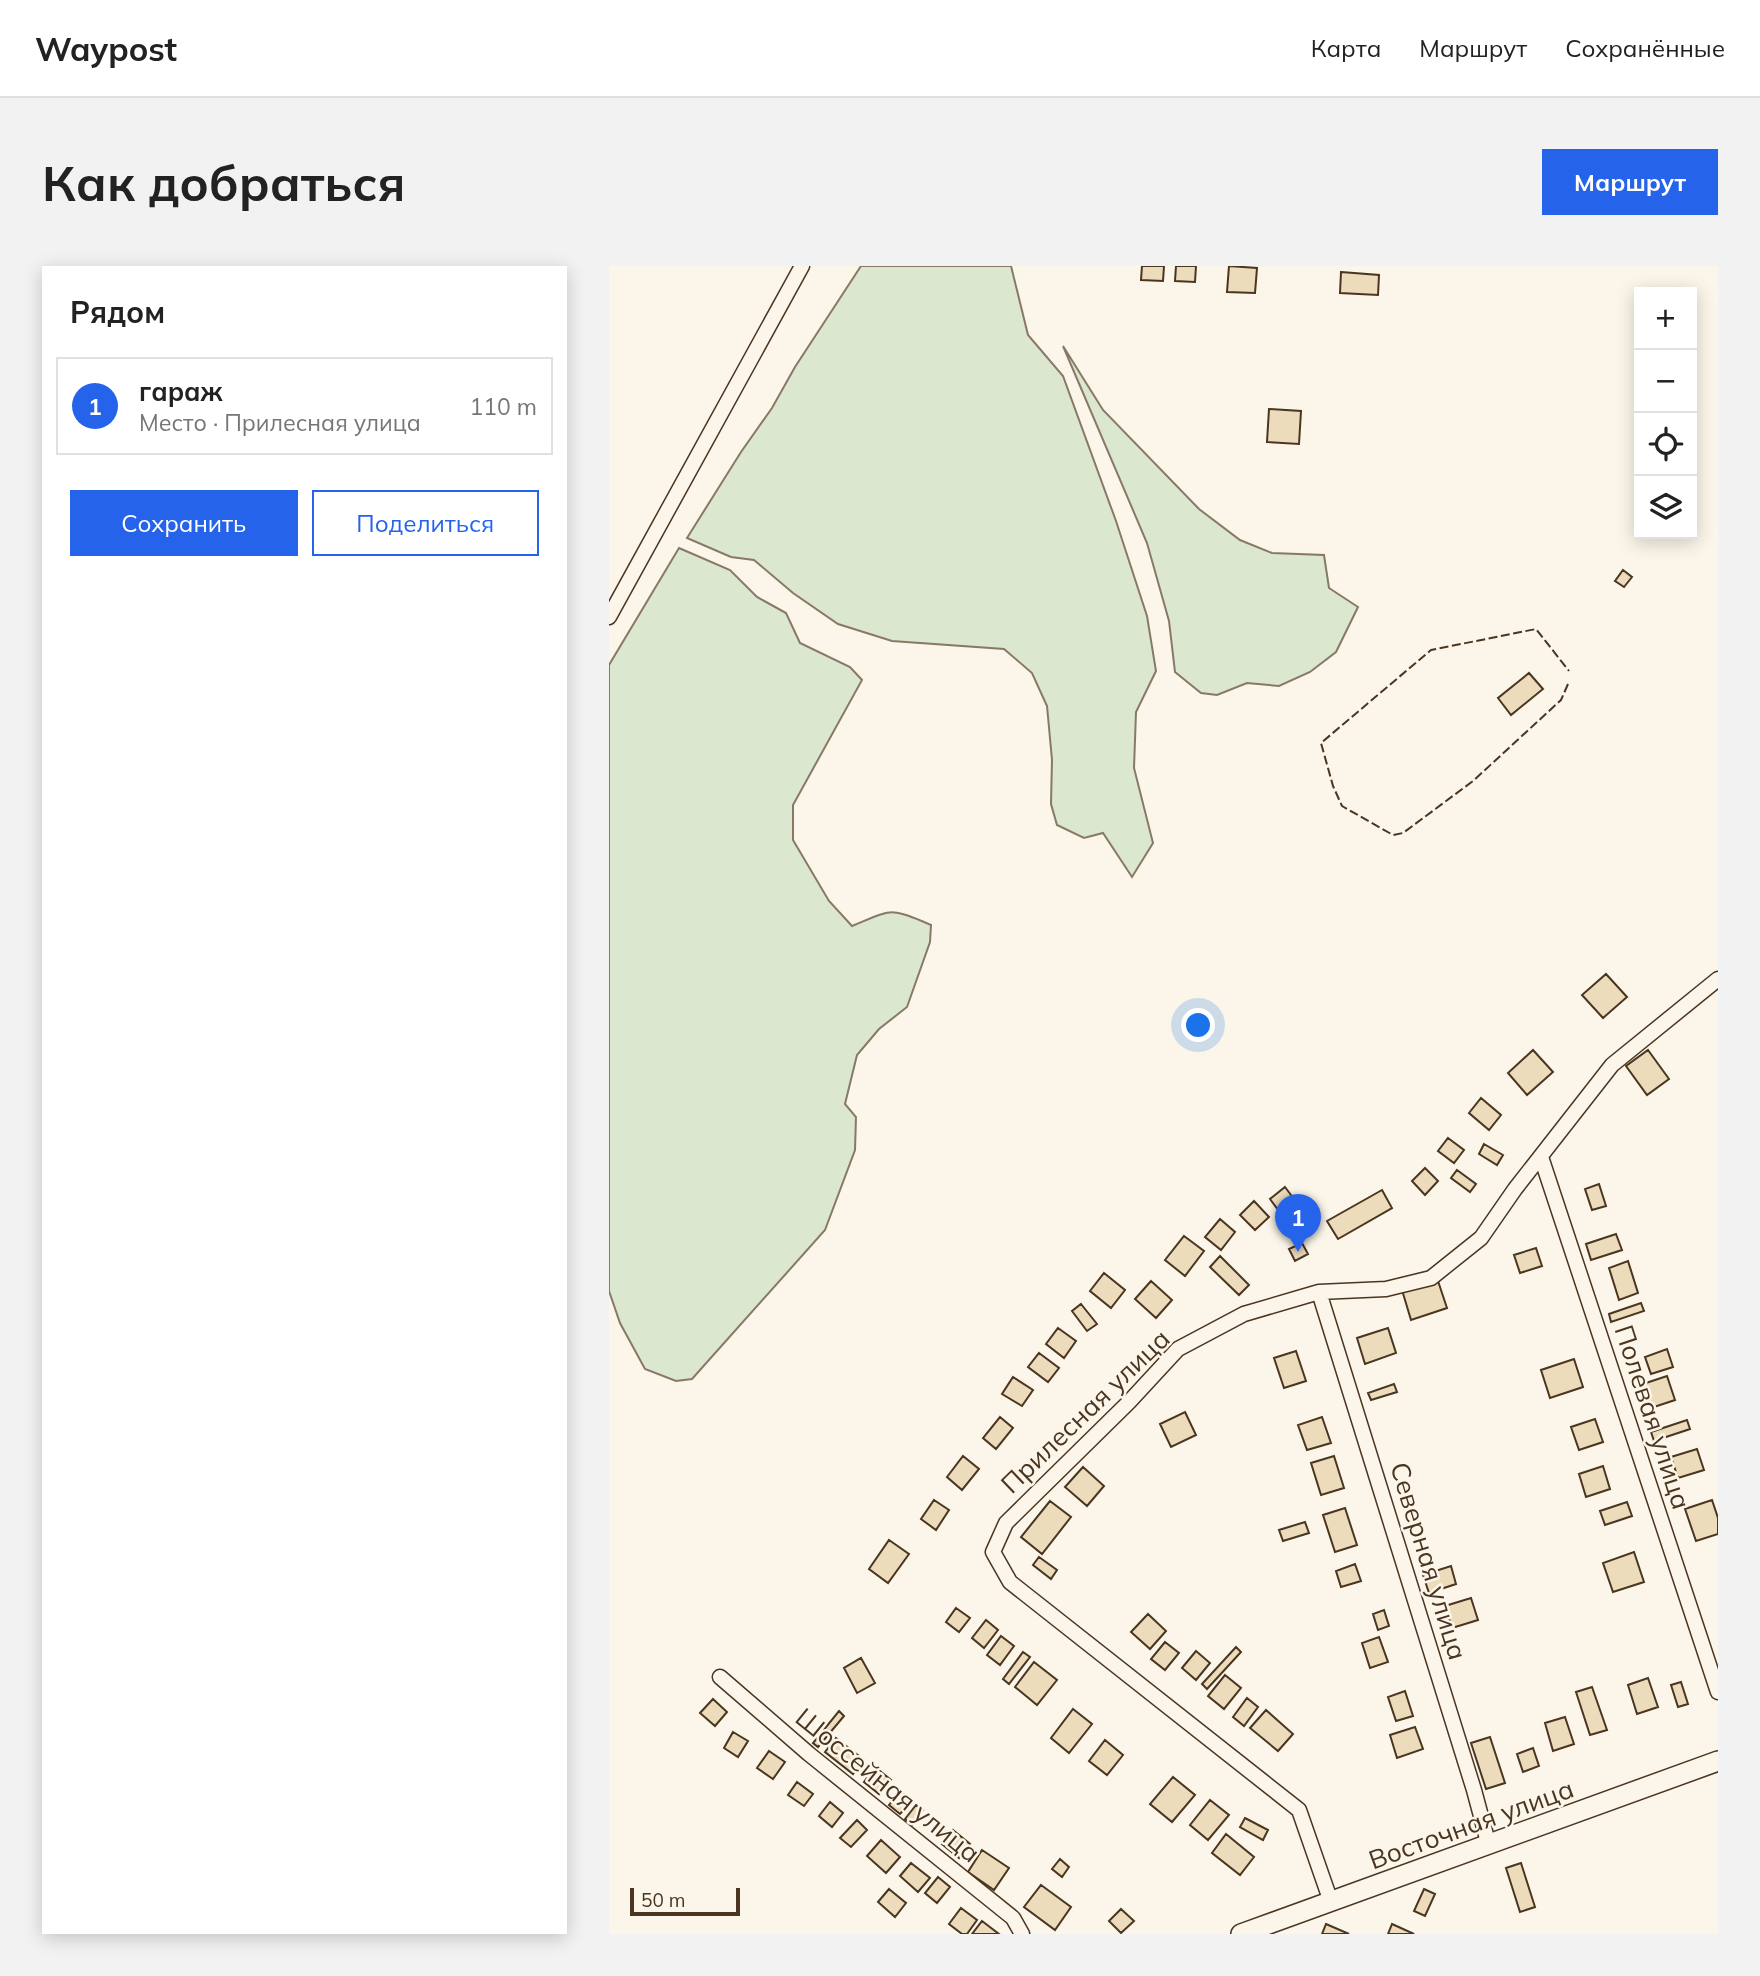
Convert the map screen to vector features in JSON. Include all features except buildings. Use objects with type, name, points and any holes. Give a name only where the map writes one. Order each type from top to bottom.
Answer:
[{"type":"street","points":[[609,617],[802,266]]},
{"type":"street","name":"Прилесная улица","points":[[1331,1902],[1299,1811],[1010,1582],[993,1552],[1006,1523],[1129,1402],[1178,1349],[1244,1314],[1319,1293],[1386,1289],[1431,1278],[1481,1238],[1612,1065],[1718,979]]},
{"type":"street","name":"Полевая улица","points":[[1541,1157],[1718,1692]]},
{"type":"street","name":"Северная улица","points":[[1319,1293],[1474,1790],[1489,1846]]},
{"type":"street","name":"Шоссейная улица","points":[[720,1677],[809,1754],[1013,1918],[1022,1934]]},
{"type":"street","name":"Восточная улица","points":[[1241,1934],[1718,1761]]},
{"type":"green space","points":[[861,266],[1011,266],[1028,335],[1063,376],[1116,521],[1147,616],[1156,671],[1136,712],[1134,768],[1153,843],[1132,877],[1103,833],[1084,838],[1057,825],[1051,804],[1052,760],[1047,706],[1032,673],[1004,649],[892,641],[838,624],[793,593],[754,560],[731,557],[687,538]]},
{"type":"green space","points":[[1063,346],[1103,410],[1199,509],[1240,540],[1272,553],[1324,555],[1329,588],[1358,607],[1336,652],[1310,672],[1279,686],[1247,683],[1217,695],[1201,693],[1175,672],[1169,621],[1147,543]]},
{"type":"green space","points":[[679,548],[730,570],[757,597],[786,613],[800,643],[850,667],[862,680],[793,805],[793,840],[829,901],[852,926],[891,912],[931,925],[930,942],[907,1007],[879,1029],[857,1055],[845,1104],[856,1117],[855,1150],[825,1230],[692,1379],[676,1381],[645,1369],[620,1323],[609,1291],[609,665]]},
{"type":"fence","points":[[1568,684],[1561,700],[1473,781],[1403,833],[1393,835],[1342,806],[1333,786],[1321,743],[1431,650],[1536,629],[1569,671]]},
{"type":"place","name":"гараж","points":[[1298,1252]]}]
